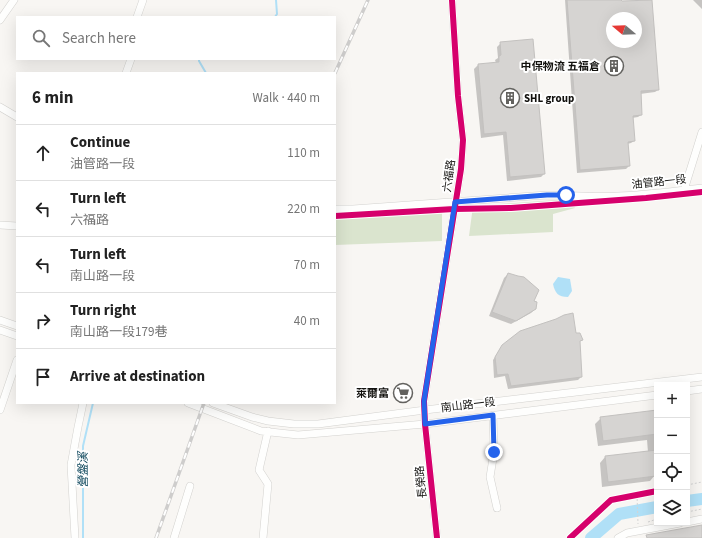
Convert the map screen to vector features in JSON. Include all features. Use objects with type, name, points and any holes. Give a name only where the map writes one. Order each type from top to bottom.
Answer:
[{"type":"street","points":[[0,20],[14,0]]},
{"type":"street","points":[[137,16],[143,0]]},
{"type":"street","name":"六福路","points":[[425,424],[424,401],[461,169],[463,140],[458,96],[452,0]]},
{"type":"street","points":[[126,72],[131,60]]},
{"type":"street","points":[[0,107],[16,116]]},
{"type":"street","points":[[684,190],[702,132]]},
{"type":"street","name":"油管路一段","points":[[336,209],[547,195],[591,197],[618,196],[702,188]]},
{"type":"street","points":[[0,225],[16,226]]},
{"type":"street","points":[[0,320],[16,326]]},
{"type":"street","points":[[0,330],[16,336]]},
{"type":"street","points":[[0,410],[16,363]]},
{"type":"street","name":"南山路一段","points":[[216,404],[268,421],[294,424],[318,424],[702,377]]},
{"type":"street","points":[[690,391],[702,389]]},
{"type":"street","name":"南山路一段","points":[[191,404],[262,431],[298,434],[425,424],[654,395]]},
{"type":"street","points":[[75,538],[71,466],[83,404]]},
{"type":"street","points":[[493,415],[494,452],[490,477],[497,508]]},
{"type":"street","name":"長榮路","points":[[425,424],[437,538]]},
{"type":"street","points":[[263,538],[268,484],[259,470],[268,431]]},
{"type":"street","points":[[174,538],[190,486]]},
{"type":"street","points":[[690,521],[702,519]]},
{"type":"street","points":[[618,538],[627,534],[666,526]]},
{"type":"path","points":[[690,484],[702,482]]},
{"type":"path","points":[[570,538],[611,500],[654,492]]},
{"type":"path","points":[[637,495],[638,524]]},
{"type":"path","points":[[690,511],[702,509]]},
{"type":"green space","points":[[569,199],[575,208],[553,214],[553,232],[469,236],[473,206]]},
{"type":"green space","points":[[410,209],[415,214],[442,212],[442,241],[336,245],[336,212]]},
{"type":"water","points":[[558,277],[570,279],[572,291],[568,297],[559,295],[555,290],[553,284]]},
{"type":"building","name":"中保物流 五福倉","points":[[567,0],[652,0],[659,90],[641,91],[642,115],[633,116],[635,141],[628,142],[630,166],[580,170]]},
{"type":"building","name":"SHL group","points":[[533,39],[545,174],[510,177],[506,132],[484,134],[478,64],[499,62],[499,56],[501,55],[500,42]]},
{"type":"building","points":[[508,273],[524,277],[539,290],[534,301],[537,302],[536,309],[516,321],[492,312]]},
{"type":"building","points":[[573,313],[576,333],[580,333],[583,340],[580,341],[582,377],[511,386],[508,374],[497,375],[495,357],[502,345],[520,331]]},
{"type":"building","points":[[654,410],[654,434],[603,441],[600,417]]},
{"type":"building","points":[[654,450],[654,476],[608,482],[605,456]]},
{"type":"building","points":[[702,525],[702,538],[647,538],[646,535]]},
{"type":"waterway","name":"營盤溪","points":[[276,0],[277,14],[276,16]]},
{"type":"waterway","name":"營盤溪","points":[[199,60],[205,72]]},
{"type":"waterway","name":"營盤溪","points":[[83,538],[83,446],[93,404]]},
{"type":"waterway","points":[[690,501],[702,499]]},
{"type":"waterway","points":[[591,538],[619,514],[654,508]]},
{"type":"railway","points":[[335,72],[368,0]]},
{"type":"railway","points":[[156,538],[204,404]]},
{"type":"cycle path","points":[[437,538],[424,401],[461,169],[463,140],[458,96],[452,0]]},
{"type":"cycle path","points":[[336,216],[454,209],[511,208],[646,198],[702,192]]},
{"type":"cycle path","points":[[570,538],[611,500],[654,492]]},
{"type":"place","name":"中保物流 五福倉","points":[[614,66]]},
{"type":"place","name":"SHL group","points":[[510,98]]},
{"type":"place","name":"萊爾富","points":[[403,393]]},
{"type":"route","points":[[494,452],[493,415],[425,424],[424,401],[455,202],[566,195]]}]
